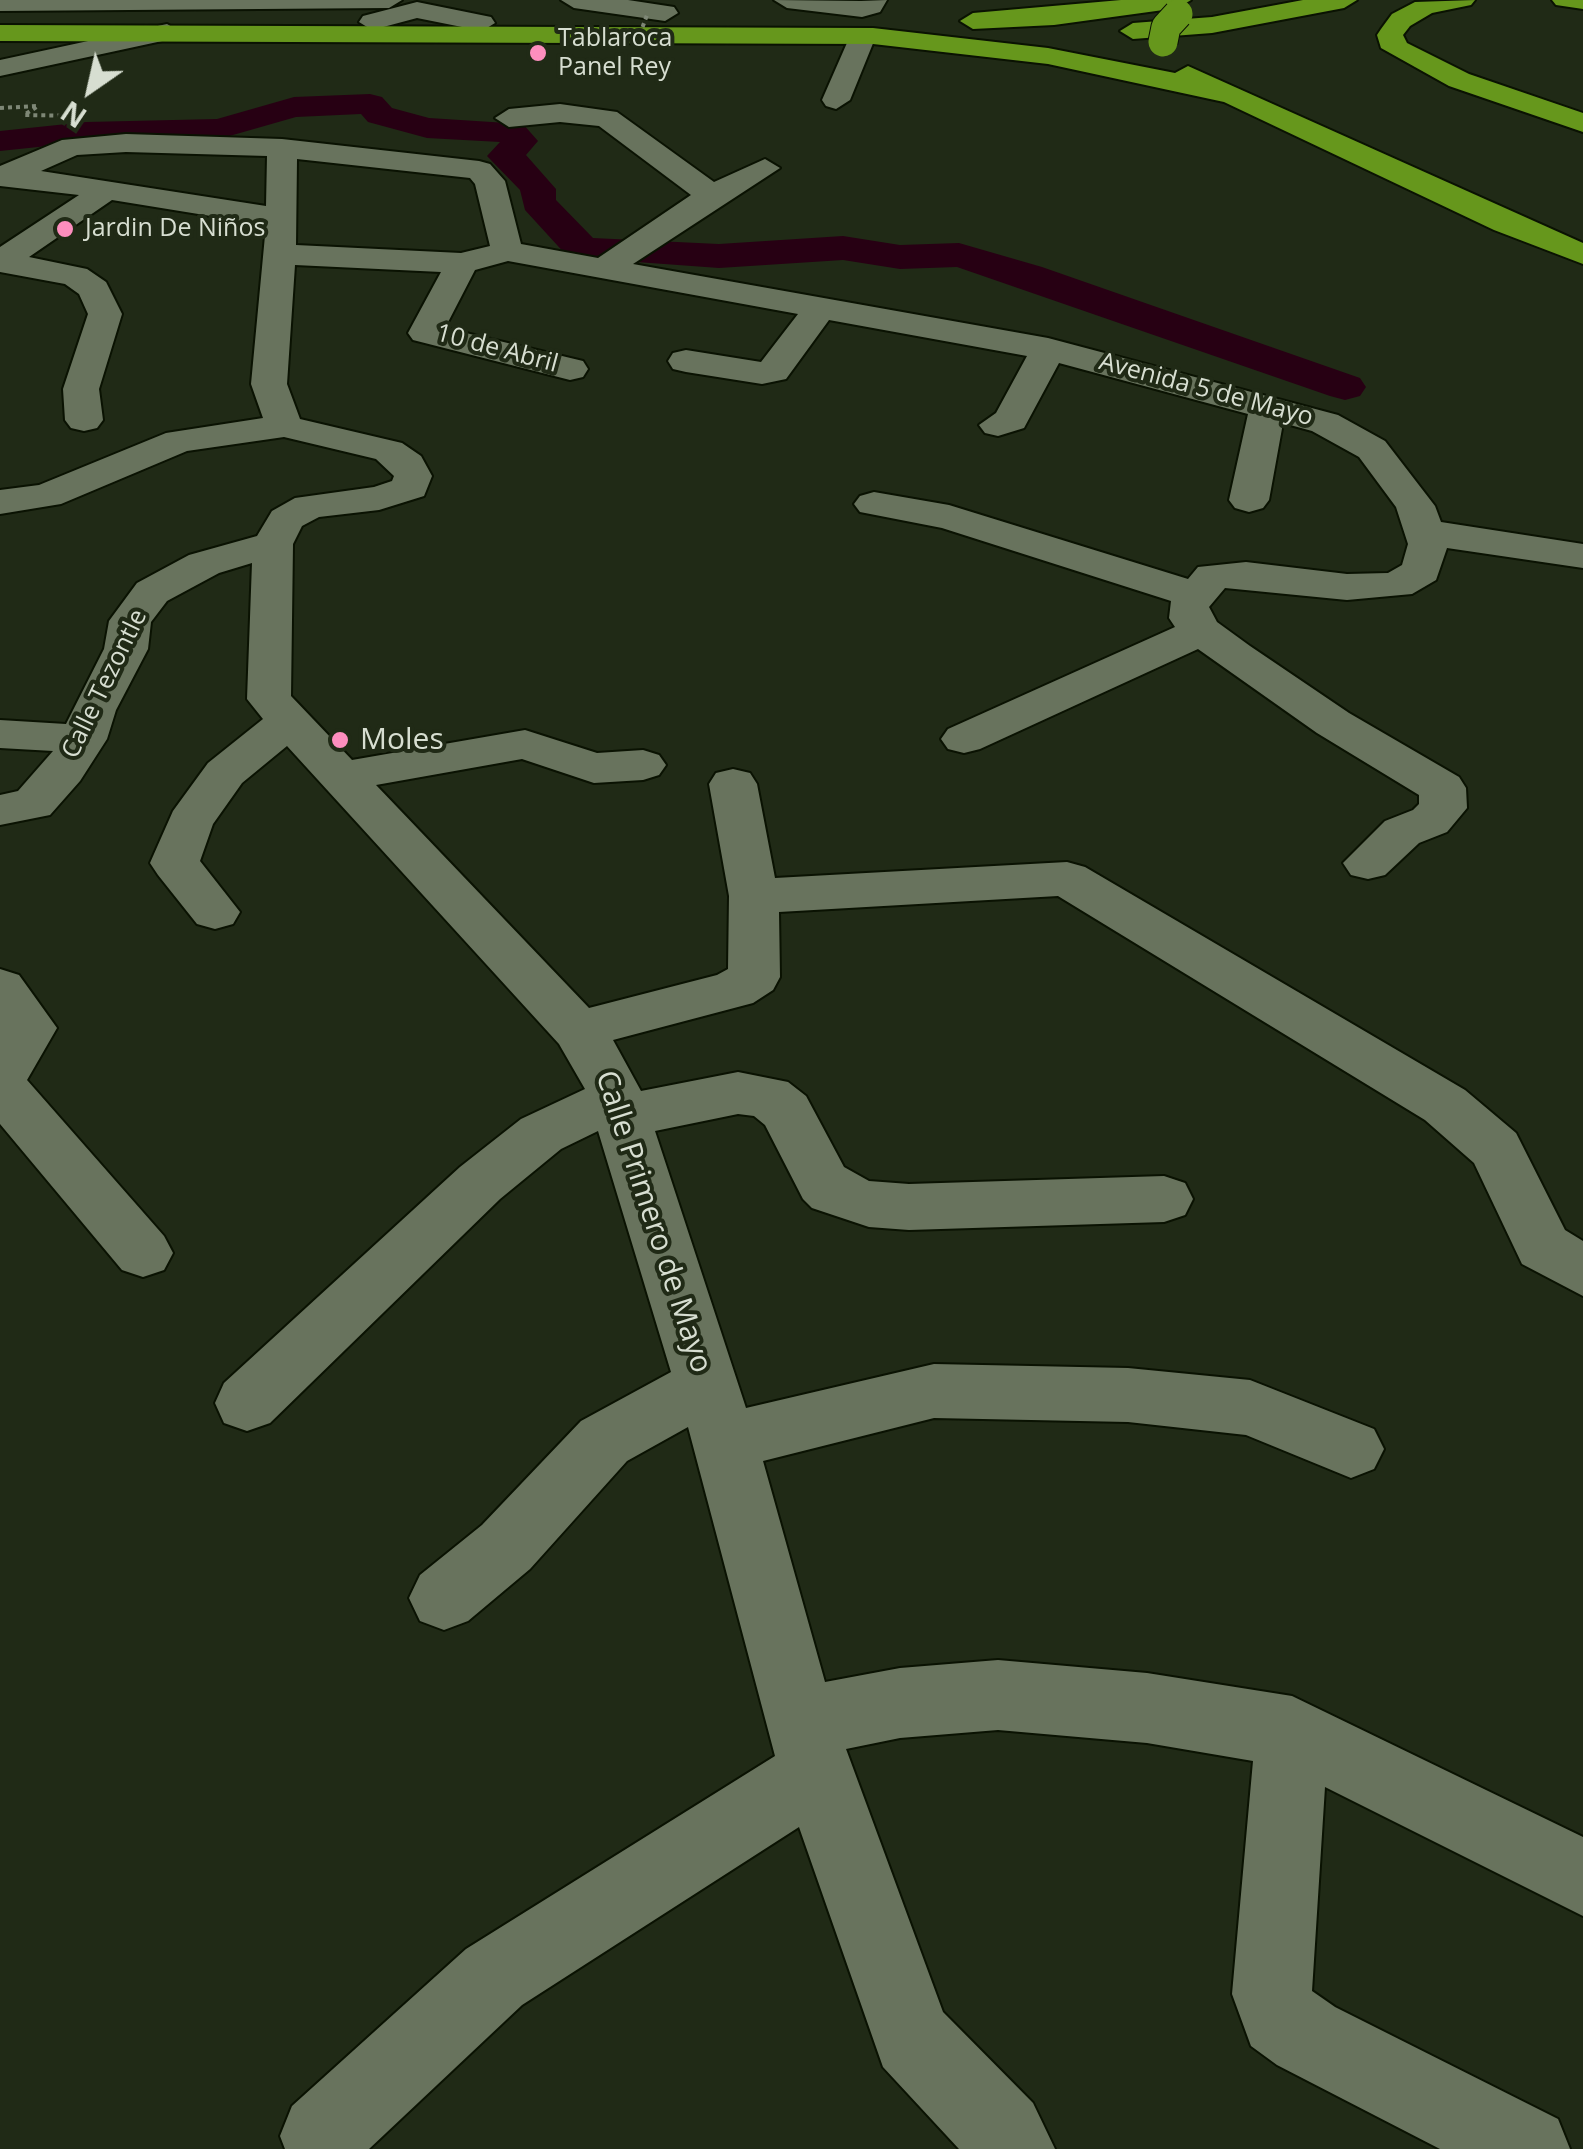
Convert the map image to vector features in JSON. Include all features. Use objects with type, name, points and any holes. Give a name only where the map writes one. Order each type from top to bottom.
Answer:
[{"type":"highway","points":[[7,21],[369,8],[482,23],[659,17],[946,23],[1178,7],[1211,0]]},
{"type":"highway","points":[[115,32],[1162,30],[1267,16],[1344,0]]},
{"type":"highway","points":[[1462,0],[1424,7],[1401,20],[1390,35],[1396,48],[1459,80],[1583,123]]},
{"type":"highway","points":[[1565,0],[1583,1]]},
{"type":"highway","points":[[1178,7],[1166,27],[1163,42],[1173,64],[1221,94],[1504,223],[1583,254]]},
{"type":"highway","points":[[785,33],[863,36],[1048,56],[1129,70],[1221,94]]},
{"type":"street","points":[[369,8],[390,0]]},
{"type":"street","points":[[574,0],[659,17],[692,0]]},
{"type":"street","points":[[787,0],[862,9],[872,7],[874,0]]},
{"type":"street","points":[[7,21],[140,1],[261,1],[369,8],[419,5],[482,23]]},
{"type":"street","points":[[7,21],[72,40],[115,32]]},
{"type":"street","points":[[0,68],[168,32]]},
{"type":"street","points":[[836,100],[863,36]]},
{"type":"street","points":[[509,118],[560,113],[607,118],[657,150],[711,196]]},
{"type":"street","points":[[284,135],[269,384],[284,426]]},
{"type":"street","points":[[4,177],[72,146],[239,146],[284,135],[479,170],[490,181],[507,252],[462,263],[279,254]]},
{"type":"street","points":[[600,270],[711,196],[766,168]]},
{"type":"street","points":[[4,177],[282,218]]},
{"type":"street","points":[[11,263],[107,190]]},
{"type":"street","name":"Avenida 5 de Mayo","points":[[507,252],[1048,349],[1325,423],[1372,449],[1415,506],[1424,532]]},
{"type":"street","points":[[11,263],[75,276],[94,289],[106,314],[81,389],[84,420]]},
{"type":"street","name":"10 de Abril","points":[[462,263],[425,333],[570,369]]},
{"type":"street","points":[[686,361],[762,373],[772,371],[821,307]]},
{"type":"street","points":[[998,425],[1011,420],[1048,349]]},
{"type":"street","points":[[1250,500],[1268,408]]},
{"type":"street","points":[[0,502],[47,496],[179,441],[284,426],[389,452],[407,464],[413,476],[410,488],[379,498],[309,506],[286,519],[273,544]]},
{"type":"street","points":[[874,504],[949,517],[1199,613],[1333,723],[1442,788],[1442,808],[1430,822],[1402,832],[1368,863]]},
{"type":"street","points":[[964,740],[1199,613],[1213,576],[1246,574],[1347,587],[1397,585],[1421,571],[1428,544],[1424,532],[1583,556]]},
{"type":"street","name":"Calle Primero de Mayo","points":[[273,544],[269,699],[578,1030],[598,1057],[620,1107],[716,1413],[808,1747],[912,2038],[956,2090],[1003,2134],[1012,2149]]},
{"type":"street","name":"Calle Tezontle","points":[[0,810],[33,804],[49,791],[84,739],[92,710],[126,649],[130,621],[152,592],[204,564],[273,544]]},
{"type":"street","points":[[215,912],[175,863],[190,822],[225,773],[290,720]]},
{"type":"street","points":[[0,734],[84,739]]},
{"type":"street","points":[[343,776],[525,744],[594,768],[643,765]]},
{"type":"street","points":[[578,1030],[748,985],[754,977],[754,896],[734,784]]},
{"type":"street","points":[[754,896],[1067,879],[1445,1105],[1496,1149],[1543,1247],[1583,1271]]},
{"type":"street","points":[[0,988],[30,1028],[0,1084],[143,1253]]},
{"type":"street","points":[[248,1402],[480,1183],[541,1134],[620,1107],[738,1093],[768,1097],[786,1111],[823,1182],[833,1192],[869,1204],[909,1207],[1164,1200]]},
{"type":"street","points":[[444,1598],[506,1547],[604,1441],[716,1413],[934,1391],[1128,1395],[1250,1408],[1352,1449]]},
{"type":"street","points":[[322,2136],[494,1976],[808,1747],[900,1703],[998,1695],[1147,1708],[1292,1732],[1583,1878]]},
{"type":"street","points":[[1292,1732],[1272,1994],[1280,2017],[1306,2036],[1528,2149]]},
{"type":"path","points":[[637,42],[659,17]]},
{"type":"path","points":[[0,108],[38,106],[24,114],[83,116],[58,124]]},
{"type":"waterway","points":[[0,141],[86,132],[219,129],[294,107],[370,104],[380,115],[427,128],[462,133],[511,131],[521,141],[505,156],[538,189],[538,202],[582,249],[719,256],[843,248],[900,257],[959,255],[1028,275],[1345,387]]},
{"type":"place","name":"Tablaroca Panel Rey","points":[[538,53]]},
{"type":"place","name":"Jardin De Niños","points":[[65,229]]},
{"type":"place","name":"Moles","points":[[340,740]]}]
